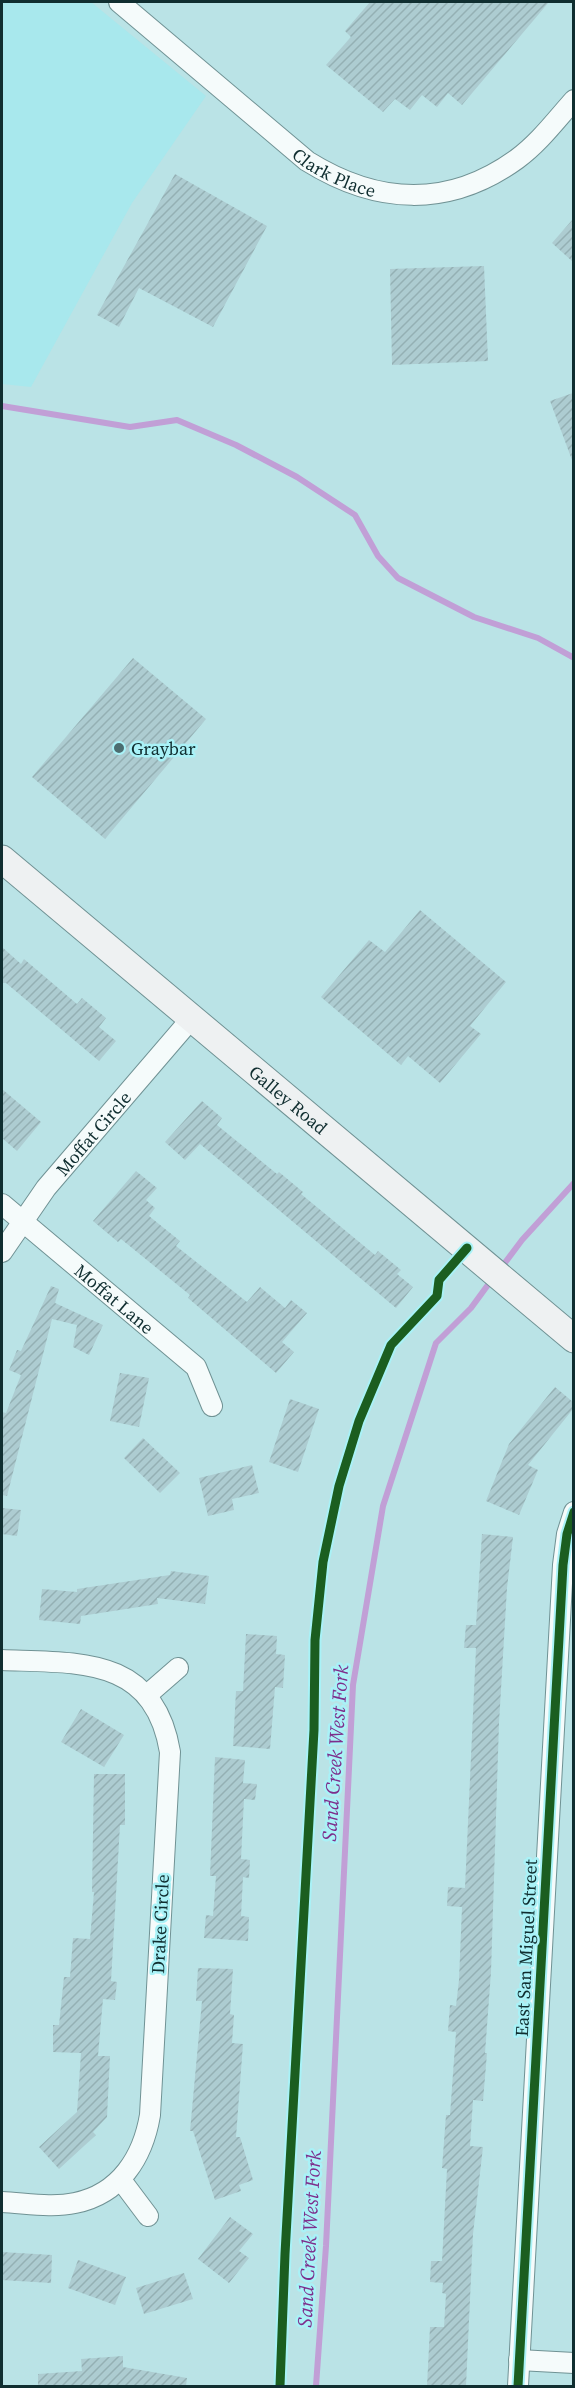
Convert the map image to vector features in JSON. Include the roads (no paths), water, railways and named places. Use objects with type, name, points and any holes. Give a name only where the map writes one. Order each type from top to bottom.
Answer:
[{"type":"main road","name":"Galley Road","points":[[2,859],[564,1331]]},
{"type":"street","name":"Clark Place","points":[[119,2],[307,161],[333,177],[388,194],[417,196],[442,192],[468,186],[494,174],[518,158],[543,135],[573,100]]},
{"type":"street","name":"Moffat Circle","points":[[2,1252],[46,1188],[191,1019]]},
{"type":"street","name":"Moffat Lane","points":[[2,1204],[196,1367],[212,1406]]},
{"type":"street","name":"East San Miguel Street","points":[[518,2386],[563,1565],[567,1534],[573,1512]]},
{"type":"street","name":"Drake Circle","points":[[2,1660],[85,1664],[108,1668],[128,1678],[147,1695],[166,1729],[170,1752],[147,2137],[138,2158],[121,2180],[99,2194],[75,2204],[2,2202]]},
{"type":"street","points":[[147,1695],[178,1668]]},
{"type":"street","points":[[121,2180],[148,2216]]},
{"type":"street","points":[[519,2360],[573,2363]]},
{"type":"waterway","points":[[2,406],[130,427],[177,420],[236,445],[297,477],[355,515],[378,556],[398,578],[474,617],[538,638],[574,658]]},
{"type":"waterway","name":"Sand Creek West Fork","points":[[501,1268],[522,1240],[574,1183]]},
{"type":"waterway","name":"Sand Creek West Fork","points":[[316,2386],[326,2246],[353,1685],[383,1506],[436,1343],[471,1308],[493,1278]]},
{"type":"place","name":"Graybar","points":[[119,748]]}]
